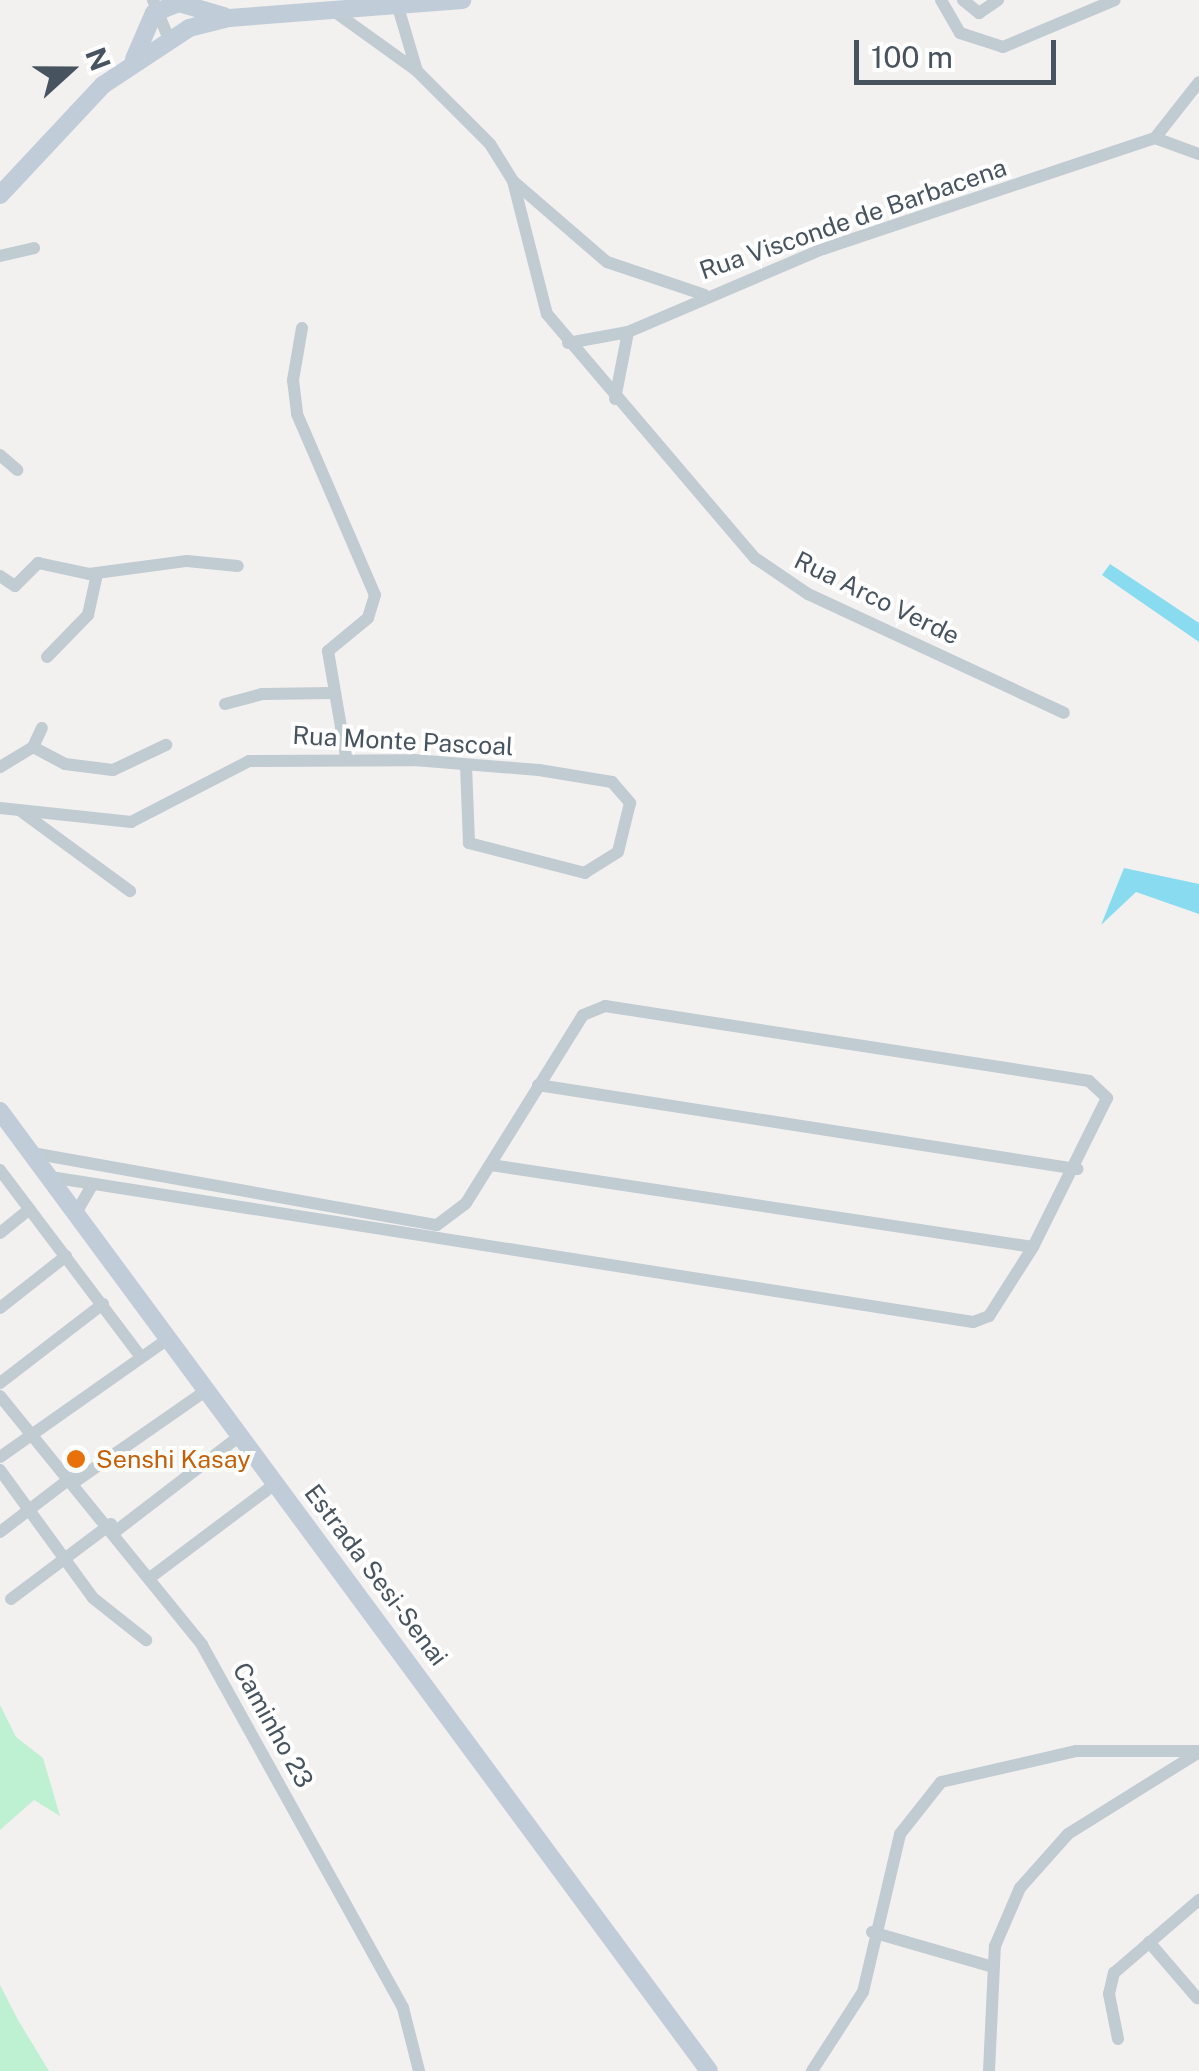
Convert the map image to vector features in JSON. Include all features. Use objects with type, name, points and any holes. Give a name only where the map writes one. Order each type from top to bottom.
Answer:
[{"type":"street","points":[[0,195],[133,60],[189,28],[229,18],[325,8],[398,7],[462,0]]},
{"type":"street","points":[[940,0],[960,33],[1003,47],[1115,0]]},
{"type":"street","points":[[963,0],[978,14],[998,0]]},
{"type":"street","points":[[178,1],[189,28]]},
{"type":"street","points":[[154,7],[178,1],[229,18]]},
{"type":"street","points":[[154,7],[168,37]]},
{"type":"street","points":[[133,60],[154,7]]},
{"type":"street","points":[[398,7],[416,71]]},
{"type":"street","points":[[325,8],[416,71],[488,141],[513,181],[607,262],[704,295]]},
{"type":"street","points":[[1199,82],[1154,138],[1199,154]]},
{"type":"street","name":"Rua Visconde de Barbacena","points":[[568,343],[628,332],[704,295],[1154,138]]},
{"type":"street","name":"Rua Arco Verde","points":[[513,181],[534,284],[568,343],[770,570],[1064,713]]},
{"type":"street","points":[[0,256],[34,248]]},
{"type":"street","points":[[302,328],[293,380],[297,414],[375,595],[368,618],[332,642],[332,693],[346,756]]},
{"type":"street","points":[[615,400],[628,332]]},
{"type":"street","points":[[0,455],[17,470]]},
{"type":"street","points":[[0,576],[14,586],[38,562],[97,574],[187,561],[238,566]]},
{"type":"street","points":[[47,658],[88,615],[97,574]]},
{"type":"street","points":[[225,704],[262,694],[332,693]]},
{"type":"street","points":[[0,767],[33,747],[42,728]]},
{"type":"street","points":[[33,747],[65,764],[113,770],[166,745]]},
{"type":"street","name":"Rua Monte Pascoal","points":[[0,808],[138,821],[248,761],[346,756],[466,765],[607,781],[630,804],[611,862],[574,872],[468,844],[466,765]]},
{"type":"street","points":[[20,810],[130,891]]},
{"type":"street","points":[[50,1177],[444,1244],[972,1322],[989,1316],[1033,1247],[1077,1170],[1107,1098],[1089,1081],[605,1006],[586,1010],[491,1165],[449,1222],[444,1244]]},
{"type":"street","points":[[538,1085],[1077,1170]]},
{"type":"street","name":"Estrada Sesi-Senai","points":[[0,1111],[709,2071]]},
{"type":"street","points":[[32,1153],[426,1226],[449,1222]]},
{"type":"street","points":[[491,1165],[1033,1247]]},
{"type":"street","points":[[0,1170],[142,1357]]},
{"type":"street","points":[[76,1213],[92,1185]]},
{"type":"street","points":[[0,1233],[30,1209]]},
{"type":"street","points":[[0,1308],[66,1256]]},
{"type":"street","points":[[0,1383],[103,1304]]},
{"type":"street","points":[[0,1457],[168,1339]]},
{"type":"street","points":[[0,1532],[207,1390]]},
{"type":"street","name":"Caminho 23","points":[[0,1396],[114,1527],[209,1657],[348,1902],[403,2008],[419,2071]]},
{"type":"street","points":[[12,1598],[64,1556],[114,1527],[242,1436]]},
{"type":"street","points":[[0,1470],[92,1598],[146,1640]]},
{"type":"street","points":[[152,1577],[276,1483]]},
{"type":"street","points":[[812,2071],[863,1992],[872,1932],[900,1834],[940,1782],[1076,1751],[1199,1752]]},
{"type":"street","points":[[989,2071],[993,1967],[1006,1914],[1049,1850],[1199,1752]]},
{"type":"street","points":[[1118,2039],[1110,1983],[1149,1942],[1199,1900]]},
{"type":"street","points":[[872,1932],[993,1967]]},
{"type":"street","points":[[1149,1942],[1197,1998]]},
{"type":"green space","points":[[0,1705],[16,1737],[43,1758],[60,1816],[34,1800],[0,1830]]},
{"type":"green space","points":[[0,1985],[18,2020],[49,2071],[0,2071]]},
{"type":"water","points":[[1110,564],[1199,623],[1199,642],[1102,575]]},
{"type":"water","points":[[1124,868],[1199,884],[1199,914],[1136,892],[1101,925]]},
{"type":"place","name":"Senshi Kasay","points":[[76,1459]]}]
